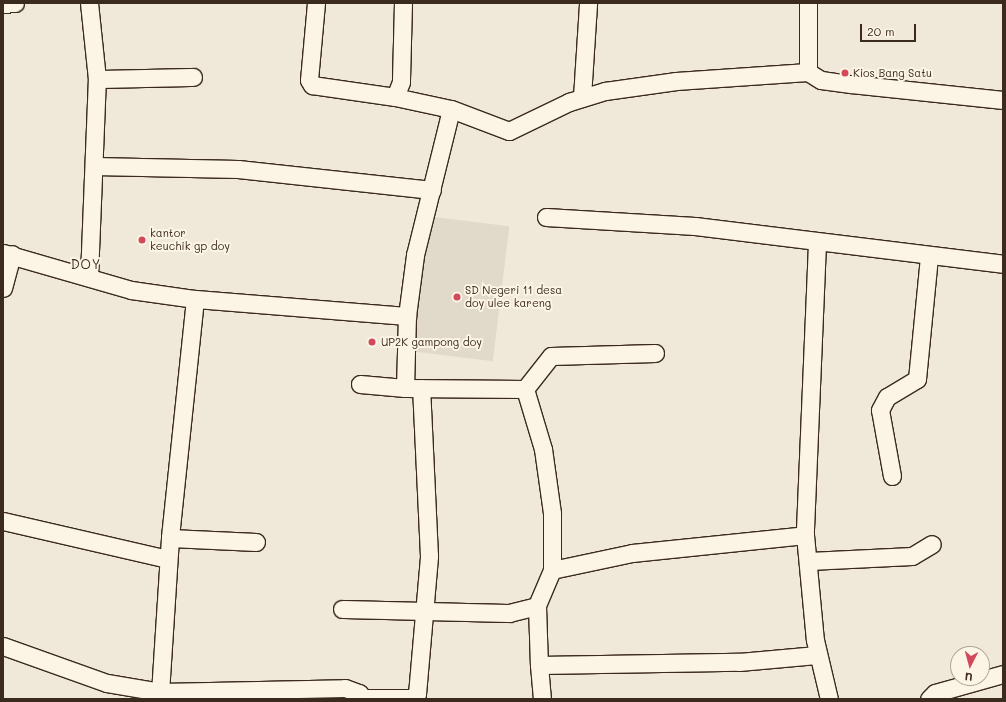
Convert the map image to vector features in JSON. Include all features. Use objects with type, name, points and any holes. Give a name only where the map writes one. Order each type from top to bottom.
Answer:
[{"type":"street","points":[[3,4],[15,3]]},
{"type":"street","points":[[89,3],[97,79],[89,276]]},
{"type":"street","points":[[316,3],[309,80],[312,85],[395,97],[451,109],[509,131],[582,97],[676,81],[808,72],[821,80],[1003,100]]},
{"type":"street","points":[[395,97],[401,82],[403,3]]},
{"type":"street","points":[[582,97],[588,3]]},
{"type":"street","points":[[808,3],[808,72]]},
{"type":"street","points":[[97,79],[193,77]]},
{"type":"street","points":[[3,646],[107,683],[160,695],[345,688],[364,698],[410,698],[417,694],[429,556],[407,316],[415,255],[451,109]]},
{"type":"street","points":[[94,166],[238,169],[432,190]]},
{"type":"street","points":[[546,217],[695,226],[817,243],[1003,264]]},
{"type":"street","points":[[817,243],[805,535],[809,560],[817,655],[829,699]]},
{"type":"street","points":[[3,288],[8,253],[89,276],[131,290],[194,299],[407,316]]},
{"type":"street","points":[[892,476],[880,410],[887,397],[917,379],[929,256]]},
{"type":"street","points":[[160,695],[168,559],[194,299]]},
{"type":"street","points":[[525,389],[551,356],[655,353]]},
{"type":"street","points":[[360,384],[413,388],[525,389]]},
{"type":"street","points":[[525,389],[549,478],[552,570],[537,606],[542,699]]},
{"type":"street","points":[[3,522],[168,559]]},
{"type":"street","points":[[552,570],[632,553],[805,535]]},
{"type":"street","points":[[170,538],[256,542]]},
{"type":"street","points":[[809,560],[912,556],[932,544]]},
{"type":"street","points":[[342,609],[509,613],[537,606]]},
{"type":"street","points":[[539,665],[739,662],[817,655]]},
{"type":"street","points":[[928,699],[935,693],[1003,674]]},
{"type":"shaded area","name":"SD Negeri 11 desa doy ulee kareng","points":[[426,216],[509,226],[493,361],[409,351]]},
{"type":"place","name":"Kios Bang Satu","points":[[845,73]]},
{"type":"place","name":"kantor keuchik gp doy","points":[[142,240]]},
{"type":"place","name":"SD Negeri 11 desa doy ulee kareng","points":[[457,297]]},
{"type":"place","name":"UP2K gampong doy","points":[[372,342]]},
{"type":"district","name":"DOY","points":[[86,264]]}]
